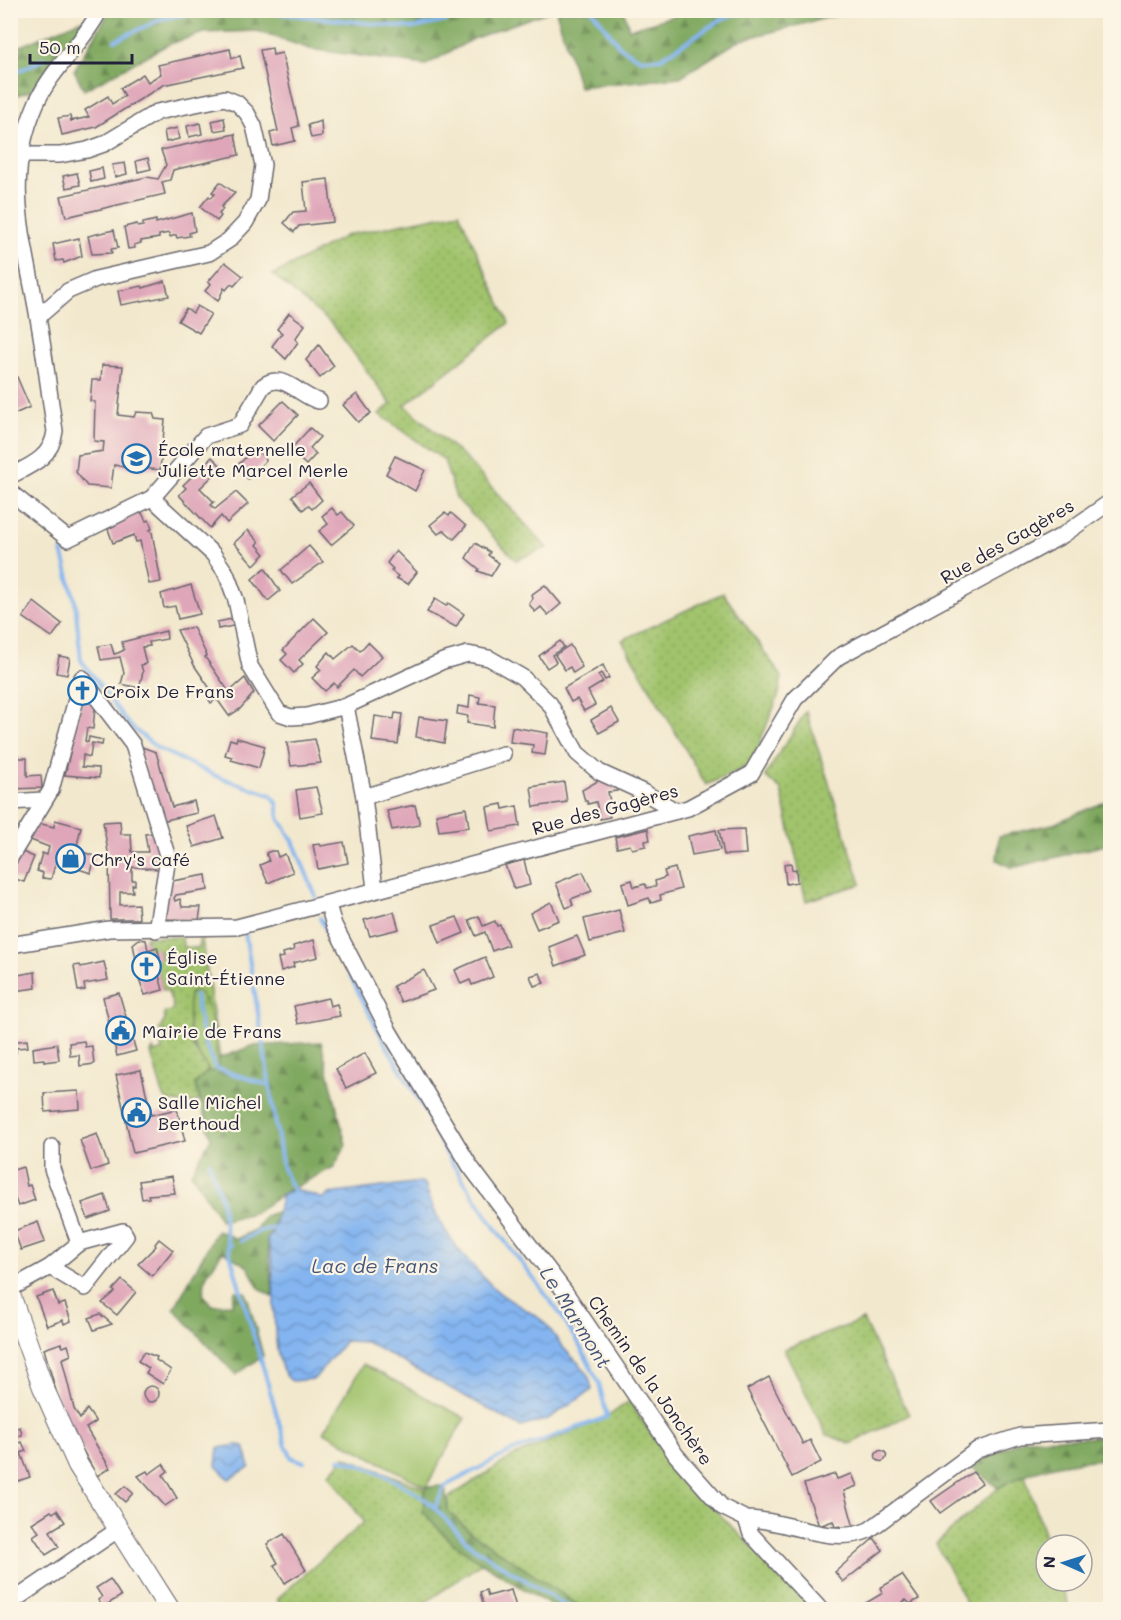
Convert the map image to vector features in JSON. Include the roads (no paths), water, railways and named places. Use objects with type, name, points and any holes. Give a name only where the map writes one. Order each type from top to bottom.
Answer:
[{"type":"street","points":[[10,476],[38,462],[51,449],[55,431],[38,317],[22,244],[17,196],[21,144],[43,88],[100,10]]},
{"type":"street","points":[[20,155],[60,155],[87,150],[113,139],[157,112],[225,98],[237,103],[247,113],[254,126],[263,165],[258,200],[245,223],[229,240],[209,253],[96,279],[68,291],[38,317]]},
{"type":"street","points":[[10,492],[68,538],[152,498],[206,436],[240,425],[268,382],[283,381],[319,401]]},
{"type":"street","points":[[152,498],[213,554],[226,573],[236,600],[250,666],[279,713],[291,717],[308,716],[346,706],[442,661],[468,654],[489,658],[522,677],[550,704],[577,753],[599,772],[645,793],[676,811]]},
{"type":"street","name":"Rue des Gagères","points":[[10,945],[109,929],[237,927],[688,808],[751,774],[795,699],[838,657],[1063,535],[1110,502]]},
{"type":"street","points":[[10,858],[51,790],[82,678],[133,746],[168,858],[156,930]]},
{"type":"street","points":[[346,706],[364,797],[375,889]]},
{"type":"street","points":[[364,797],[503,754]]},
{"type":"street","points":[[10,802],[43,800]]},
{"type":"street","name":"Chemin de la Jonchère","points":[[328,904],[334,925],[389,1031],[470,1166],[565,1292],[676,1455],[722,1507],[746,1520],[751,1534],[821,1610]]},
{"type":"street","points":[[52,1148],[52,1169],[79,1243]]},
{"type":"street","points":[[10,1289],[50,1267],[79,1243],[123,1231],[126,1236],[85,1288],[50,1267]]},
{"type":"street","points":[[10,1295],[61,1431],[78,1465],[170,1610]]},
{"type":"street","points":[[746,1520],[763,1519],[835,1536],[853,1537],[869,1530],[977,1450],[1020,1436],[1110,1430]]},
{"type":"street","points":[[10,1603],[119,1529]]},
{"type":"water","name":"Lac de Frans","points":[[420,1182],[425,1184],[437,1215],[453,1242],[496,1290],[546,1324],[562,1346],[584,1369],[592,1390],[548,1419],[521,1427],[366,1342],[345,1341],[314,1379],[292,1381],[283,1371],[275,1337],[273,1274],[267,1240],[273,1231],[282,1194],[295,1189],[324,1199],[329,1194]]},
{"type":"water","points":[[244,1446],[250,1467],[229,1479],[216,1466],[218,1448]]},
{"type":"waterway","points":[[115,40],[164,18],[205,11],[257,11],[413,28],[446,21],[455,10]]},
{"type":"waterway","points":[[592,10],[620,47],[641,59],[661,58],[720,20],[745,10]]},
{"type":"waterway","points":[[10,75],[44,59]]},
{"type":"waterway","name":"Le Marmont","points":[[62,551],[75,601],[81,660],[129,725],[157,748],[216,776],[271,795],[277,803],[279,818],[293,841],[316,897]]},
{"type":"waterway","name":"Le Marmont","points":[[320,918],[385,1043],[427,1114],[446,1154],[495,1228],[561,1315],[599,1383],[607,1417],[508,1453],[445,1486],[435,1508],[470,1545],[572,1610]]},
{"type":"waterway","points":[[245,932],[283,1169],[293,1190]]},
{"type":"waterway","points":[[195,996],[204,1041],[215,1068],[268,1085]]},
{"type":"waterway","points":[[209,1162],[221,1198],[228,1247],[231,1245]]},
{"type":"waterway","points":[[240,1241],[260,1231],[274,1228]]},
{"type":"waterway","points":[[228,1247],[286,1446],[292,1458],[304,1462]]},
{"type":"waterway","points":[[339,1459],[363,1466],[390,1478],[416,1493],[435,1508]]},
{"type":"place","name":"École maternelle Juliette Marcel Merle","points":[[137,459]]},
{"type":"place","name":"Croix De Frans","points":[[82,691]]},
{"type":"place","name":"Chry's café","points":[[70,859]]},
{"type":"place","name":"Église Saint-Étienne","points":[[146,967]]},
{"type":"place","name":"Mairie de Frans","points":[[121,1031]]},
{"type":"place","name":"Salle Michel Berthoud","points":[[137,1112]]}]
